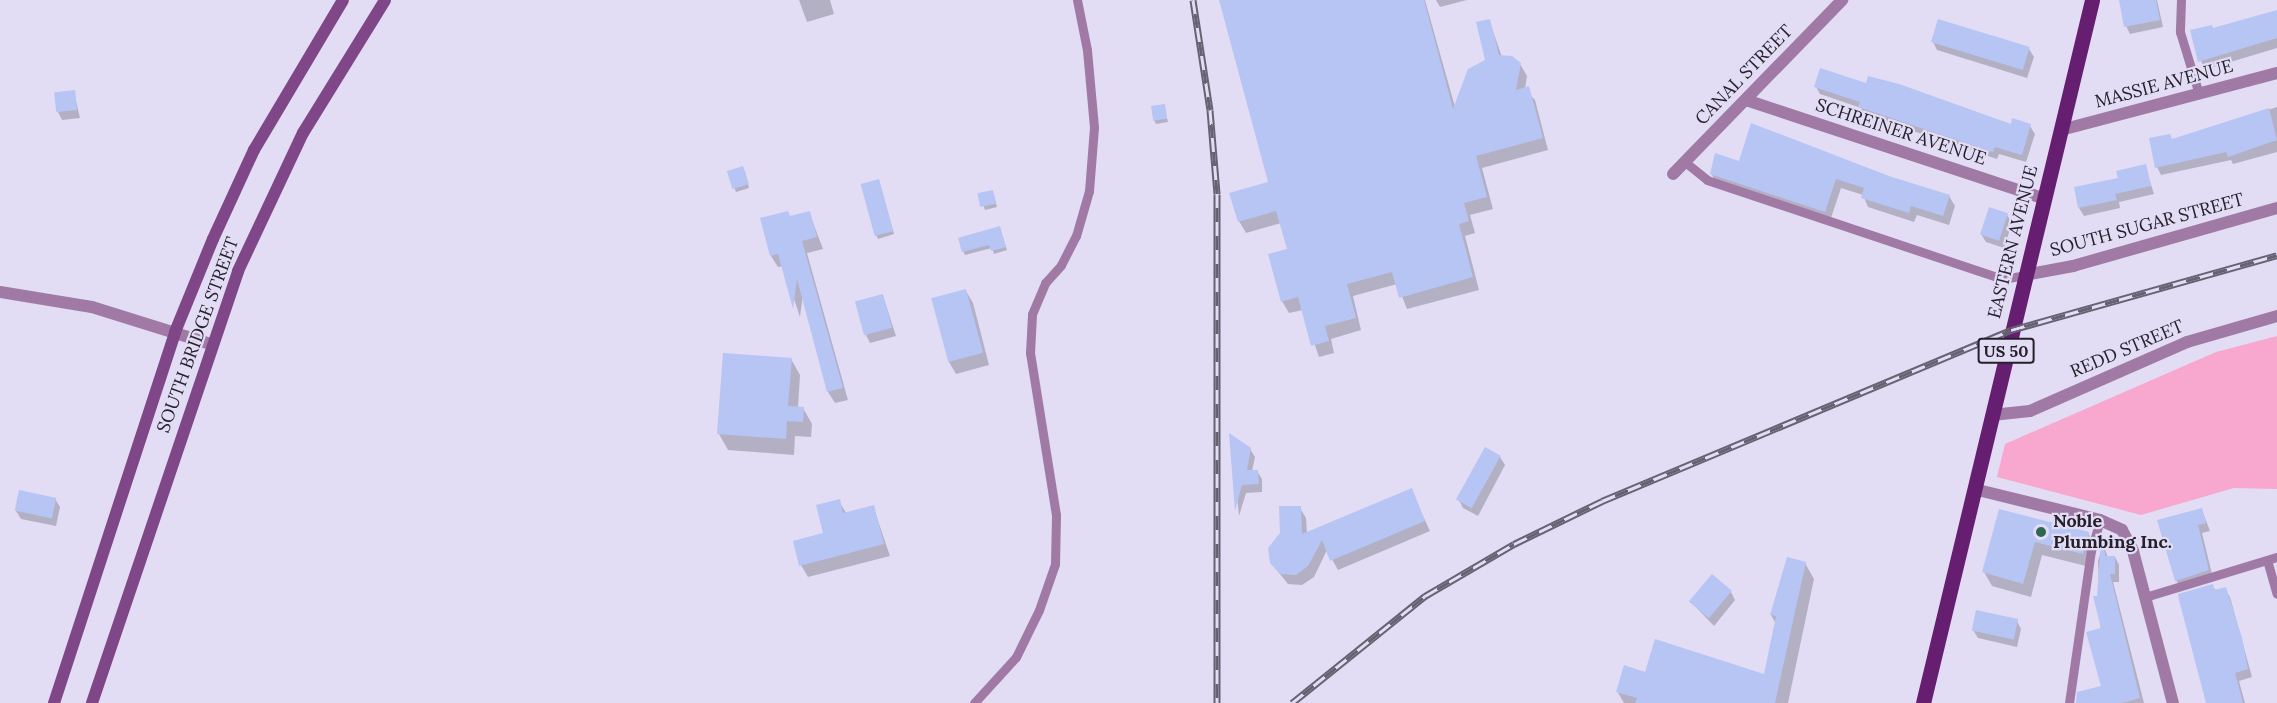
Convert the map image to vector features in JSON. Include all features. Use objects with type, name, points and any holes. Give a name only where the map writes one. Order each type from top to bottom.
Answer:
[{"type":"main road","name":"SOUTH BRIDGE STREET","points":[[54,703],[175,332],[254,150],[343,0]]},
{"type":"main road","name":"SOUTH BRIDGE STREET","points":[[92,703],[211,344],[238,271],[303,133],[385,0]]},
{"type":"main road","name":"EASTERN AVENUE","points":[[1923,703],[2092,0]]},
{"type":"street","name":"CANAL STREET","points":[[1672,174],[1842,0]]},
{"type":"street","name":"MASSIE AVENUE","points":[[2061,130],[2277,73]]},
{"type":"street","name":"SCHREINER AVENUE","points":[[1746,100],[2043,198]]},
{"type":"street","name":"SOUTH SUGAR STREET","points":[[2025,275],[2073,266],[2277,208]]},
{"type":"street","points":[[0,292],[92,307],[211,344]]},
{"type":"street","name":"REDD STREET","points":[[1992,416],[2030,411],[2187,342],[2277,316]]},
{"type":"street","points":[[1974,489],[2100,520],[2122,530],[2128,539],[2173,703]]},
{"type":"lane","points":[[974,703],[1016,657],[1040,610],[1055,564],[1056,515],[1037,410],[1031,334],[1032,314],[1045,283],[1061,266],[1076,236],[1089,191],[1094,127],[1087,50],[1077,0]]},
{"type":"lane","points":[[2181,0],[2180,32],[2199,94]]},
{"type":"lane","points":[[1685,162],[1707,180],[2003,279],[2025,275]]},
{"type":"lane","points":[[2069,703],[2091,551],[2100,520]]},
{"type":"lane","points":[[2145,597],[2272,558],[2277,594]]},
{"type":"shaded area","points":[[2277,336],[2277,489],[2234,488],[2141,515],[1997,477],[2005,444],[2216,352]]},
{"type":"building","points":[[1219,0],[1424,0],[1453,109],[1468,69],[1485,60],[1476,22],[1490,19],[1499,55],[1512,56],[1521,63],[1516,90],[1529,86],[1543,138],[1476,156],[1487,197],[1464,203],[1469,221],[1459,224],[1473,277],[1399,298],[1392,272],[1347,284],[1356,318],[1325,326],[1329,341],[1311,346],[1298,297],[1281,302],[1268,254],[1287,249],[1276,211],[1238,222],[1229,193],[1268,182]]},
{"type":"building","points":[[2119,0],[2156,0],[2160,20],[2124,27]]},
{"type":"building","points":[[2277,10],[2277,38],[2198,62],[2190,30],[2212,25],[2213,28]]},
{"type":"building","points":[[1938,19],[2030,47],[2023,70],[1931,42]]},
{"type":"building","points":[[1820,68],[1866,83],[1868,76],[1899,84],[2011,124],[2012,118],[2031,124],[2022,155],[1995,147],[1993,152],[1858,107],[1860,102],[1814,87]]},
{"type":"building","points":[[75,90],[77,110],[56,112],[54,92]]},
{"type":"building","points":[[1165,104],[1167,119],[1153,121],[1151,106]]},
{"type":"building","points":[[2269,108],[2277,140],[2228,157],[2226,152],[2155,168],[2149,138],[2170,134],[2172,139]]},
{"type":"building","points":[[1751,123],[1889,176],[1950,195],[1943,216],[1911,206],[1909,213],[1861,198],[1864,188],[1836,179],[1825,212],[1710,174],[1715,153],[1739,161]]},
{"type":"building","points":[[2146,164],[2151,186],[2115,194],[2117,200],[2078,208],[2074,187],[2118,178],[2116,171]]},
{"type":"building","points":[[743,166],[749,184],[733,189],[727,171]]},
{"type":"building","points":[[879,179],[893,231],[875,236],[861,184]]},
{"type":"building","points":[[993,190],[996,204],[980,207],[977,193]]},
{"type":"building","points":[[1989,207],[2008,213],[1999,241],[1980,235]]},
{"type":"building","points":[[788,211],[790,216],[810,211],[817,237],[802,241],[843,388],[827,392],[797,279],[793,309],[778,254],[770,256],[760,218]]},
{"type":"building","points":[[1000,226],[1006,247],[991,251],[989,245],[962,252],[958,238]]},
{"type":"building","points":[[966,289],[983,353],[948,362],[931,298]]},
{"type":"building","points":[[883,294],[892,328],[864,335],[855,302]]},
{"type":"building","points":[[723,353],[792,358],[788,406],[804,407],[803,422],[787,421],[786,439],[717,434]]},
{"type":"building","points":[[1229,433],[1251,448],[1247,470],[1258,470],[1259,484],[1242,485],[1235,511]]},
{"type":"building","points":[[1485,447],[1501,456],[1472,508],[1456,499]]},
{"type":"building","points":[[1412,488],[1425,521],[1330,561],[1322,540],[1308,566],[1296,575],[1280,574],[1270,563],[1268,548],[1280,533],[1279,506],[1301,506],[1302,534]]},
{"type":"building","points":[[19,490],[56,498],[52,518],[15,511]]},
{"type":"building","points":[[840,499],[843,513],[874,505],[884,544],[799,566],[793,541],[823,533],[816,505]]},
{"type":"building","points":[[2202,508],[2206,523],[2198,525],[2209,570],[2175,581],[2157,520]]},
{"type":"building","points":[[1999,509],[2089,532],[2083,554],[2035,542],[2023,584],[1982,572]]},
{"type":"building","points":[[2101,541],[2106,556],[2115,556],[2115,574],[2110,574],[2140,698],[2122,703],[2076,703],[2077,692],[2101,686],[2086,632],[2101,628],[2093,596],[2097,596]]},
{"type":"building","points":[[1787,557],[1806,562],[1775,703],[1635,703],[1637,698],[1616,692],[1624,665],[1645,672],[1655,639],[1764,674],[1776,616],[1770,615]]},
{"type":"building","points":[[1712,574],[1732,591],[1709,618],[1689,602]]},
{"type":"building","points":[[2213,584],[2214,590],[2226,587],[2242,638],[2248,669],[2235,673],[2243,703],[2206,703],[2179,600],[2178,594]]},
{"type":"building","points":[[1976,610],[2018,619],[2014,639],[1972,631]]},
{"type":"railway","points":[[1193,0],[1210,110],[1217,194],[1217,703]]},
{"type":"railway","points":[[1292,703],[1425,596],[1514,544],[1602,501],[2011,330],[2277,255]]},
{"type":"place","name":"Noble Plumbing Inc.","points":[[2041,532]]}]
